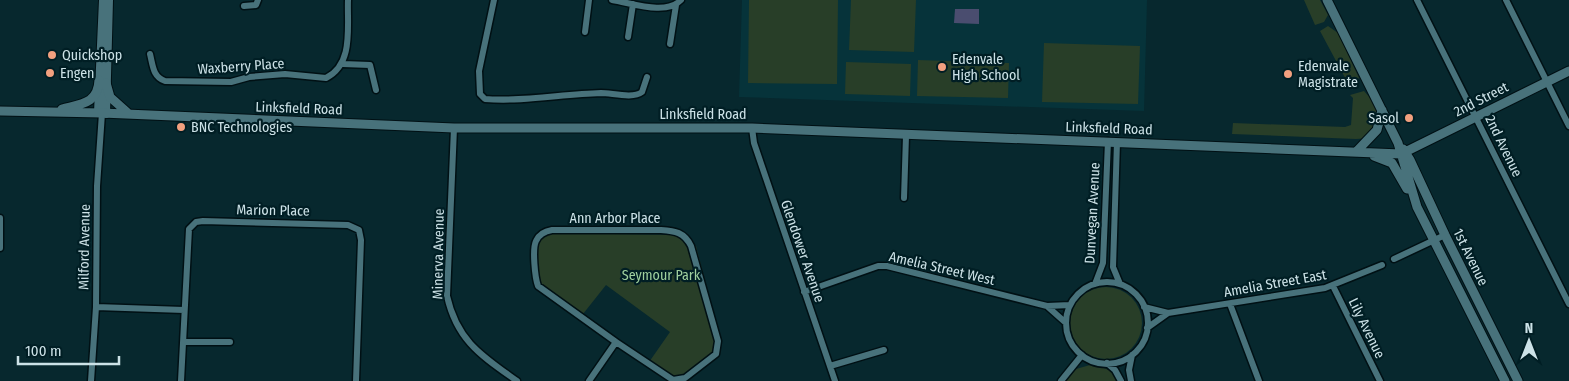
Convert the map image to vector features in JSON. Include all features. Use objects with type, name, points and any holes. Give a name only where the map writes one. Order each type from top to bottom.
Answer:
[{"type":"main road","name":"1st Avenue","points":[[1327,0],[1518,381]]},
{"type":"main road","name":"2nd Street","points":[[1402,151],[1569,71]]},
{"type":"main road","points":[[49,112],[88,103],[103,82]]},
{"type":"main road","points":[[103,82],[110,97],[131,115]]},
{"type":"main road","points":[[1382,110],[1377,130],[1360,152],[1390,162],[1413,198]]},
{"type":"main road","name":"Linksfield Road","points":[[0,111],[102,113],[454,128],[752,128],[906,136],[1360,152],[1402,151]]},
{"type":"main road","name":"1st Avenue","points":[[1402,151],[1413,198],[1505,381]]},
{"type":"main road","points":[[1486,343],[1496,339]]},
{"type":"street","points":[[102,113],[103,0]]},
{"type":"street","points":[[103,82],[109,0]]},
{"type":"street","points":[[244,6],[256,6],[258,0]]},
{"type":"street","points":[[348,0],[346,49],[342,64],[370,65],[376,90]]},
{"type":"street","points":[[494,0],[486,45],[481,60],[478,84],[480,94],[485,99],[539,98],[605,93],[636,96],[642,92],[646,77]]},
{"type":"street","points":[[585,32],[590,0]]},
{"type":"street","points":[[612,0],[663,8],[678,2]]},
{"type":"street","name":"2nd Avenue","points":[[1417,0],[1569,304]]},
{"type":"street","points":[[1506,0],[1569,126]]},
{"type":"street","points":[[670,44],[678,2]]},
{"type":"street","points":[[628,37],[633,4]]},
{"type":"street","name":"Waxberry Place","points":[[150,54],[155,75],[158,79],[165,81],[231,82],[285,74],[322,79],[330,76],[342,64]]},
{"type":"street","name":"Milford Avenue","points":[[91,381],[96,307],[97,186],[102,113]]},
{"type":"street","name":"Minerva Avenue","points":[[454,128],[448,296],[450,307],[474,349],[517,381]]},
{"type":"street","name":"Glendower Avenue","points":[[752,128],[754,143],[835,381]]},
{"type":"street","points":[[904,198],[906,136]]},
{"type":"street","name":"Dunvegan Avenue","points":[[1095,284],[1103,267],[1112,142]]},
{"type":"street","name":"Dunvegan Avenue","points":[[1112,142],[1115,214],[1113,269],[1120,284]]},
{"type":"street","points":[[1106,214],[1115,214]]},
{"type":"street","points":[[0,218],[0,248]]},
{"type":"street","name":"Marion Place","points":[[181,381],[189,229],[196,222],[310,223],[348,225],[356,228],[362,240],[356,378]]},
{"type":"street","name":"Ann Arbor Place","points":[[552,230],[661,230],[676,232],[687,239],[691,246],[718,341],[716,354],[685,378],[673,380],[616,342],[538,286],[535,276],[534,244],[542,234],[552,230]]},
{"type":"street","points":[[1394,259],[1445,235]]},
{"type":"street","name":"Amelia Street East","points":[[1144,307],[1168,313],[1333,286],[1382,265]]},
{"type":"street","name":"Amelia Street West","points":[[804,292],[878,266],[887,266],[1047,306],[1070,305]]},
{"type":"street","points":[[1110,282],[1120,284],[1138,296],[1144,307],[1147,328],[1144,340],[1132,355],[1119,362],[1107,364],[1094,361],[1082,355],[1068,337],[1066,323],[1070,305],[1080,292],[1095,284],[1110,282]]},
{"type":"street","name":"Lily Avenue","points":[[1333,286],[1380,381]]},
{"type":"street","points":[[1230,304],[1260,381]]},
{"type":"street","name":"Amelia Street West","points":[[1047,306],[1066,323]]},
{"type":"street","points":[[96,307],[184,310]]},
{"type":"street","name":"Amelia Street East","points":[[1147,328],[1168,313]]},
{"type":"street","points":[[183,342],[230,342]]},
{"type":"street","points":[[589,381],[616,342]]},
{"type":"street","points":[[830,366],[884,350]]},
{"type":"street","points":[[1061,381],[1082,355]]},
{"type":"street","points":[[1131,381],[1130,367],[1132,355]]},
{"type":"street","points":[[1107,364],[1115,370],[1121,381]]},
{"type":"street","points":[[356,378],[363,381]]},
{"type":"shaded area","name":"Edenvale High School","points":[[742,0],[1147,0],[1144,111],[739,97]]},
{"type":"shaded area","points":[[955,9],[979,9],[979,24],[954,23]]},
{"type":"green space","points":[[749,0],[838,0],[837,84],[748,83]]},
{"type":"green space","points":[[851,0],[916,0],[914,52],[849,50]]},
{"type":"green space","points":[[1304,0],[1320,0],[1328,15],[1324,22],[1315,25]]},
{"type":"green space","points":[[1328,26],[1338,33],[1359,78],[1350,87],[1320,31]]},
{"type":"green space","points":[[1044,43],[1140,46],[1138,104],[1042,102]]},
{"type":"green space","points":[[918,60],[1009,63],[1008,98],[917,96]]},
{"type":"green space","points":[[846,62],[911,64],[910,96],[845,94]]},
{"type":"green space","points":[[1364,91],[1379,108],[1370,138],[1232,134],[1233,123],[1345,127],[1351,125],[1353,98],[1350,95]]},
{"type":"green space","name":"Seymour Park","points":[[549,233],[681,235],[696,246],[721,341],[713,360],[686,381],[671,381],[647,365],[670,332],[606,285],[583,314],[541,284],[538,270],[538,240]]},
{"type":"green space","points":[[1106,287],[1126,293],[1136,303],[1142,323],[1136,343],[1126,353],[1106,359],[1086,353],[1076,343],[1070,323],[1076,303],[1086,293]]},
{"type":"green space","points":[[1090,365],[1110,371],[1116,381],[1066,381],[1076,369]]},
{"type":"place","name":"Quickshop","points":[[52,55]]},
{"type":"place","name":"Edenvale High School","points":[[942,67]]},
{"type":"place","name":"Engen","points":[[50,73]]},
{"type":"place","name":"Edenvale Magistrate","points":[[1288,74]]},
{"type":"place","name":"Sasol","points":[[1409,118]]},
{"type":"place","name":"BNC Technologies","points":[[181,127]]}]
